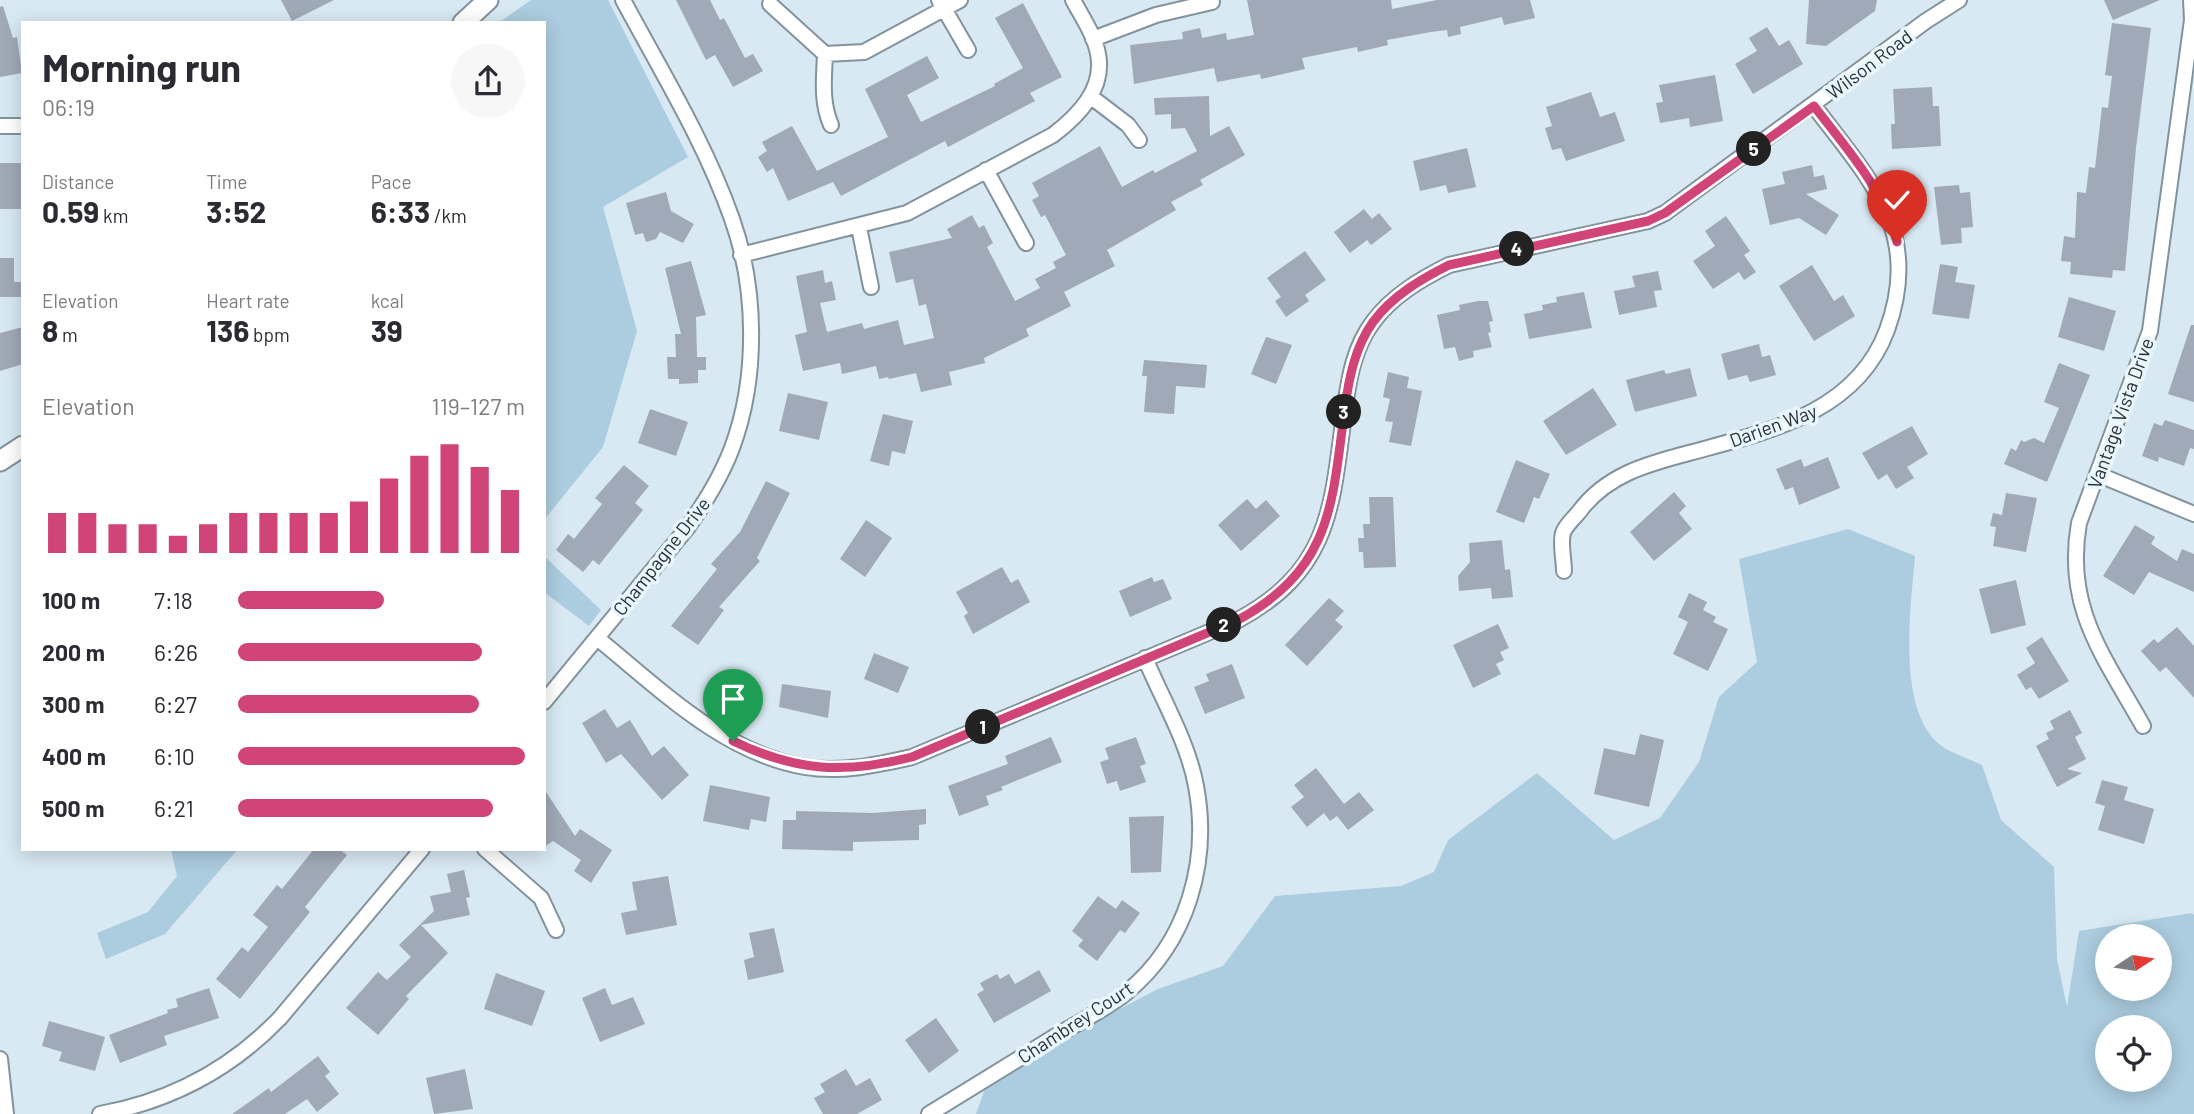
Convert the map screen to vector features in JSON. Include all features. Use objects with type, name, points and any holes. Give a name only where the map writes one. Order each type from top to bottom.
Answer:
[{"type":"street","points":[[465,21],[488,0]]},
{"type":"street","name":"Champagne Drive","points":[[546,700],[688,527],[707,499],[732,447],[746,387],[750,355],[748,286],[733,222],[710,166],[623,0]]},
{"type":"street","points":[[770,4],[825,54],[864,52],[941,4],[960,0]]},
{"type":"street","points":[[741,255],[907,213],[1053,135],[1081,111],[1097,82],[1099,66],[1093,38],[1073,0]]},
{"type":"street","name":"Wilson Road","points":[[597,638],[704,723],[733,741],[783,761],[807,767],[836,769],[861,768],[912,757],[1238,620],[1263,606],[1288,584],[1320,540],[1333,496],[1352,363],[1372,323],[1387,306],[1424,278],[1449,265],[1648,221],[1665,213],[1814,106],[1926,21],[1959,0]]},
{"type":"street","name":"Vantage Vista Drive","points":[[2143,726],[2089,629],[2079,600],[2075,549],[2079,523],[2142,357],[2154,311],[2192,20],[2191,0]]},
{"type":"street","points":[[1093,38],[1156,15],[1212,2]]},
{"type":"street","points":[[941,4],[968,50]]},
{"type":"street","points":[[825,54],[823,89],[825,111],[831,125]]},
{"type":"street","points":[[1090,96],[1128,125],[1139,140]]},
{"type":"street","name":"Darien Way","points":[[1564,571],[1563,533],[1599,490],[1618,477],[1657,460],[1772,429],[1823,408],[1848,389],[1861,374],[1884,337],[1894,310],[1898,285],[1899,263],[1892,222],[1872,184],[1814,106]]},
{"type":"street","points":[[0,126],[21,126]]},
{"type":"street","points":[[986,170],[1026,243]]},
{"type":"street","points":[[859,227],[871,287]]},
{"type":"street","points":[[0,461],[21,447]]},
{"type":"street","points":[[2096,474],[2194,514]]},
{"type":"street","name":"Chambrey Court","points":[[929,1114],[1127,992],[1167,947],[1182,919],[1192,895],[1199,866],[1201,839],[1196,784],[1145,658]]},
{"type":"street","points":[[100,1114],[125,1110],[206,1078],[255,1044],[420,851]]},
{"type":"street","points":[[487,851],[541,898],[556,930]]},
{"type":"street","points":[[0,1059],[6,1114]]},
{"type":"shaded area","points":[[531,0],[608,0],[688,157],[603,207],[637,331],[603,447],[546,518],[546,21],[501,21]]},
{"type":"shaded area","points":[[1848,529],[1915,556],[1909,630],[1912,685],[1918,710],[1928,731],[1943,747],[1982,765],[2001,820],[2054,867],[2057,959],[2067,1007],[2079,931],[2095,928],[2095,1001],[2172,1001],[2172,924],[2123,924],[2192,913],[2194,915],[2194,1114],[976,1114],[989,1077],[1158,989],[1223,966],[1275,896],[1401,886],[1434,872],[1448,840],[1537,773],[1614,840],[1660,818],[1699,762],[1719,697],[1757,662],[1739,559]]},
{"type":"shaded area","points":[[546,558],[601,610],[589,626],[546,594]]},
{"type":"shaded area","points":[[171,851],[236,851],[165,934],[106,959],[97,933],[148,912],[177,876]]},
{"type":"building","points":[[281,0],[334,0],[292,21]]},
{"type":"building","points":[[676,0],[710,0],[720,20],[724,18],[745,58],[753,54],[763,71],[733,87],[715,55],[706,60]]},
{"type":"building","points":[[1247,0],[1391,0],[1392,9],[1437,0],[1530,0],[1535,18],[1504,25],[1502,17],[1460,27],[1461,34],[1448,37],[1447,30],[1431,32],[1387,40],[1388,45],[1358,52],[1357,47],[1302,58],[1305,69],[1261,79],[1260,74],[1217,82],[1214,68],[1134,84],[1130,45],[1183,39],[1182,32],[1200,28],[1202,38],[1226,33],[1227,40],[1254,35]]},
{"type":"building","points":[[1809,0],[1877,0],[1875,11],[1826,46],[1806,44]]},
{"type":"building","points":[[2104,0],[2160,0],[2113,20]]},
{"type":"building","points":[[1023,3],[1062,77],[1030,93],[1035,101],[948,147],[945,141],[841,196],[833,182],[788,201],[773,168],[767,172],[758,157],[767,151],[762,142],[792,126],[817,171],[888,137],[865,89],[927,56],[939,78],[907,95],[921,122],[995,86],[994,84],[1023,68],[995,18]]},
{"type":"building","points":[[3,6],[13,38],[17,37],[21,73],[0,77],[0,7]]},
{"type":"building","points":[[2112,23],[2151,28],[2136,148],[2125,271],[2113,270],[2112,278],[2070,274],[2071,262],[2061,261],[2064,236],[2075,238],[2077,192],[2086,193],[2089,167],[2095,168],[2102,107],[2108,108],[2112,76],[2105,75]]},
{"type":"building","points":[[1767,27],[1779,46],[1789,40],[1803,64],[1753,94],[1735,64],[1757,51],[1749,38]]},
{"type":"building","points":[[1715,75],[1723,121],[1690,127],[1689,118],[1660,123],[1656,103],[1663,102],[1659,85]]},
{"type":"building","points":[[1932,87],[1933,106],[1939,106],[1941,146],[1892,149],[1891,124],[1895,124],[1893,89]]},
{"type":"building","points":[[1591,92],[1600,117],[1615,112],[1625,141],[1566,161],[1561,148],[1552,150],[1545,128],[1552,126],[1546,107]]},
{"type":"building","points":[[1209,96],[1210,136],[1229,126],[1245,155],[1200,180],[1203,185],[1171,202],[1176,210],[1107,250],[1115,266],[1064,292],[1071,306],[1026,329],[1029,336],[984,358],[985,363],[949,372],[952,385],[921,392],[916,373],[879,379],[876,366],[842,374],[840,363],[803,371],[795,335],[807,332],[796,276],[823,270],[825,283],[832,281],[836,300],[820,303],[827,332],[862,323],[864,329],[898,320],[904,345],[934,338],[926,304],[919,306],[913,279],[896,283],[889,252],[952,238],[947,229],[972,215],[979,228],[984,225],[993,243],[987,247],[1015,301],[1040,288],[1035,279],[1056,268],[1053,262],[1066,255],[1045,215],[1041,217],[1032,200],[1039,196],[1032,183],[1100,146],[1122,187],[1153,170],[1155,173],[1197,151],[1185,128],[1171,129],[1171,114],[1155,115],[1154,98]]},
{"type":"building","points":[[1467,148],[1476,187],[1448,193],[1446,185],[1420,191],[1413,161]]},
{"type":"building","points":[[0,163],[21,163],[21,209],[0,209]]},
{"type":"building","points":[[1812,165],[1814,177],[1824,175],[1827,189],[1806,194],[1839,215],[1826,235],[1799,218],[1770,225],[1762,189],[1785,184],[1782,172]]},
{"type":"building","points":[[1959,185],[1960,193],[1970,192],[1973,227],[1961,228],[1962,243],[1941,245],[1934,187]]},
{"type":"building","points":[[666,192],[671,211],[694,224],[683,243],[660,232],[656,239],[646,242],[643,233],[635,235],[626,203]]},
{"type":"building","points":[[1364,209],[1372,219],[1379,213],[1392,229],[1371,245],[1367,240],[1350,253],[1334,232]]},
{"type":"building","points":[[1726,216],[1750,251],[1744,255],[1756,272],[1744,280],[1739,272],[1713,289],[1693,261],[1715,246],[1705,231]]},
{"type":"building","points":[[1305,251],[1326,280],[1305,295],[1309,301],[1286,317],[1275,301],[1281,297],[1267,278]]},
{"type":"building","points":[[0,258],[14,258],[14,282],[21,282],[21,297],[0,297]]},
{"type":"building","points":[[691,261],[706,315],[696,317],[697,357],[706,357],[706,370],[698,370],[698,383],[679,384],[679,379],[668,379],[667,357],[676,357],[675,334],[681,334],[665,268]]},
{"type":"building","points":[[1940,264],[1958,267],[1955,282],[1975,285],[1969,319],[1932,314]]},
{"type":"building","points":[[1812,265],[1834,301],[1843,295],[1855,316],[1814,341],[1779,286]]},
{"type":"building","points":[[1658,271],[1662,290],[1654,291],[1657,307],[1619,315],[1614,291],[1635,287],[1632,276]]},
{"type":"building","points":[[1584,292],[1592,328],[1529,339],[1524,314],[1543,310],[1542,305],[1557,302],[1556,297]]},
{"type":"building","points":[[2069,297],[2116,311],[2104,351],[2058,337]]},
{"type":"building","points":[[1488,301],[1493,321],[1489,322],[1491,332],[1488,333],[1492,347],[1473,351],[1474,357],[1459,361],[1455,347],[1444,349],[1437,315],[1460,310],[1459,305]]},
{"type":"building","points":[[2191,325],[2194,325],[2194,402],[2168,394]]},
{"type":"building","points":[[21,328],[21,365],[0,371],[0,333]]},
{"type":"building","points":[[1266,337],[1292,345],[1276,384],[1251,374]]},
{"type":"building","points":[[1759,344],[1762,357],[1770,355],[1776,375],[1750,382],[1747,375],[1728,380],[1721,354]]},
{"type":"building","points":[[1144,360],[1207,365],[1205,388],[1176,386],[1174,414],[1144,412],[1147,376],[1142,376]]},
{"type":"building","points":[[2059,363],[2090,375],[2047,482],[2004,464],[2011,448],[2016,451],[2021,440],[2024,442],[2034,438],[2044,443],[2059,408],[2044,402]]},
{"type":"building","points":[[1690,368],[1697,396],[1635,412],[1626,380],[1664,370],[1666,374]]},
{"type":"building","points":[[1388,372],[1409,377],[1407,388],[1422,391],[1411,446],[1389,442],[1393,422],[1385,421],[1390,399],[1383,397]]},
{"type":"building","points":[[1593,388],[1617,425],[1566,455],[1543,421]]},
{"type":"building","points":[[788,393],[828,402],[819,440],[779,431]]},
{"type":"building","points":[[650,409],[688,422],[676,456],[638,443]]},
{"type":"building","points":[[883,414],[913,421],[905,454],[892,451],[889,466],[870,461]]},
{"type":"building","points":[[2165,420],[2194,430],[2194,449],[2190,448],[2184,466],[2159,457],[2158,462],[2142,456],[2154,423],[2162,426]]},
{"type":"building","points":[[1912,426],[1928,454],[1907,467],[1914,478],[1896,489],[1887,474],[1878,480],[1862,453]]},
{"type":"building","points":[[1828,457],[1840,488],[1799,505],[1793,487],[1785,490],[1776,469],[1801,459],[1804,467]]},
{"type":"building","points":[[1516,460],[1550,474],[1539,499],[1534,497],[1524,523],[1496,512]]},
{"type":"building","points":[[624,465],[649,486],[635,503],[643,510],[599,565],[593,560],[583,572],[556,550],[568,534],[574,539],[602,504],[595,498]]},
{"type":"building","points":[[766,481],[790,493],[757,558],[760,561],[719,607],[724,610],[698,645],[671,626],[717,569],[711,564],[740,532]]},
{"type":"building","points":[[1674,492],[1686,506],[1679,513],[1692,529],[1654,561],[1630,532]]},
{"type":"building","points":[[2006,493],[2037,498],[2026,552],[1993,546],[1996,527],[1990,526],[1993,513],[2002,515]]},
{"type":"building","points":[[1369,497],[1393,497],[1396,567],[1364,568],[1363,552],[1359,552],[1358,538],[1364,538],[1363,524],[1370,524]]},
{"type":"building","points":[[1247,499],[1256,509],[1266,500],[1280,516],[1241,551],[1218,525]]},
{"type":"building","points":[[866,520],[892,538],[865,577],[840,559]]},
{"type":"building","points":[[2135,525],[2155,537],[2151,544],[2177,561],[2182,549],[2194,554],[2194,592],[2149,572],[2134,595],[2103,576]]},
{"type":"building","points":[[1502,540],[1505,570],[1510,569],[1513,597],[1492,599],[1491,588],[1459,591],[1458,576],[1470,562],[1469,543]]},
{"type":"building","points":[[1002,567],[1011,583],[1018,579],[1030,602],[973,634],[964,616],[968,613],[956,592]]},
{"type":"building","points":[[1152,577],[1154,582],[1163,579],[1172,599],[1130,617],[1119,591]]},
{"type":"building","points":[[2016,580],[2026,625],[1991,634],[1979,589]]},
{"type":"building","points":[[1689,593],[1707,602],[1703,610],[1716,617],[1713,622],[1728,629],[1708,671],[1673,654],[1688,622],[1678,617]]},
{"type":"building","points":[[1329,598],[1344,611],[1335,620],[1343,627],[1307,666],[1285,645]]},
{"type":"building","points":[[1498,624],[1509,648],[1500,652],[1504,660],[1496,664],[1501,674],[1473,688],[1453,645]]},
{"type":"building","points":[[2177,627],[2194,646],[2194,698],[2166,667],[2160,672],[2141,651],[2154,639],[2158,643]]},
{"type":"building","points":[[2042,637],[2069,681],[2039,699],[2031,687],[2026,690],[2017,675],[2035,663],[2026,648]]},
{"type":"building","points":[[874,653],[909,667],[898,693],[864,679]]},
{"type":"building","points":[[1232,664],[1245,698],[1205,714],[1194,687],[1209,681],[1206,674]]},
{"type":"building","points":[[782,684],[831,691],[828,718],[779,707]]},
{"type":"building","points":[[605,709],[617,728],[630,720],[652,756],[664,746],[689,775],[662,800],[621,754],[606,763],[582,723]]},
{"type":"building","points":[[2070,710],[2082,733],[2075,737],[2086,759],[2067,769],[2082,773],[2057,787],[2036,746],[2049,739],[2046,733],[2054,729],[2050,721]]},
{"type":"building","points":[[1640,734],[1664,740],[1649,807],[1594,794],[1604,748],[1635,755]]},
{"type":"building","points":[[1051,737],[1062,762],[1001,787],[1003,790],[986,796],[989,805],[959,816],[948,786],[1008,764],[1005,756]]},
{"type":"building","points":[[1136,737],[1146,764],[1140,766],[1146,782],[1120,791],[1117,781],[1107,784],[1100,762],[1109,759],[1105,748]]},
{"type":"building","points":[[1316,768],[1344,804],[1359,792],[1374,810],[1348,830],[1337,816],[1330,821],[1324,813],[1307,827],[1291,807],[1304,797],[1294,785]]},
{"type":"building","points":[[2102,780],[2128,787],[2124,800],[2154,809],[2144,844],[2098,830],[2105,806],[2095,803]]},
{"type":"building","points":[[710,785],[770,797],[766,822],[751,819],[749,830],[703,821]]},
{"type":"building","points":[[546,792],[575,836],[580,829],[612,850],[591,883],[574,871],[581,860],[553,841],[546,846]]},
{"type":"building","points":[[926,809],[926,824],[919,825],[919,840],[853,842],[853,851],[782,849],[783,820],[796,820],[796,811],[872,813]]},
{"type":"building","points":[[1164,816],[1161,872],[1131,873],[1129,817]]},
{"type":"building","points":[[312,851],[342,851],[347,855],[305,907],[310,912],[240,999],[216,979],[242,947],[248,952],[268,927],[253,915],[277,885],[282,889]]},
{"type":"building","points":[[464,870],[470,897],[466,898],[470,915],[421,925],[448,953],[406,996],[409,999],[378,1035],[346,1008],[378,972],[387,980],[411,957],[399,945],[434,911],[430,896],[451,892],[447,874]]},
{"type":"building","points":[[668,876],[677,925],[626,935],[621,913],[637,910],[632,882]]},
{"type":"building","points":[[1098,896],[1116,909],[1122,900],[1140,913],[1125,933],[1120,930],[1097,961],[1078,946],[1083,940],[1072,931]]},
{"type":"building","points":[[774,928],[784,972],[748,980],[744,960],[754,957],[749,933]]},
{"type":"building","points":[[1039,970],[1051,991],[994,1023],[977,994],[984,990],[980,983],[997,974],[1000,979],[1009,974],[1015,984]]},
{"type":"building","points":[[496,973],[545,991],[532,1026],[484,1009]]},
{"type":"building","points":[[209,988],[219,1018],[164,1036],[167,1045],[120,1063],[109,1035],[168,1013],[167,1010],[178,1007],[176,999]]},
{"type":"building","points":[[605,988],[612,1005],[633,997],[645,1024],[600,1042],[582,998]]},
{"type":"building","points":[[936,1018],[959,1051],[929,1073],[905,1040]]},
{"type":"building","points":[[49,1021],[105,1037],[95,1071],[59,1061],[62,1052],[42,1046]]},
{"type":"building","points":[[318,1056],[330,1072],[325,1076],[339,1094],[317,1112],[307,1099],[285,1114],[232,1114],[269,1088],[271,1092]]},
{"type":"building","points":[[465,1069],[473,1109],[434,1114],[426,1078]]},
{"type":"building","points":[[846,1069],[856,1086],[870,1078],[882,1100],[857,1114],[823,1114],[814,1098],[825,1092],[820,1084]]},
{"type":"route","points":[[733,741],[758,753],[807,767],[861,768],[912,757],[1238,620],[1263,606],[1295,577],[1320,540],[1333,496],[1352,363],[1372,323],[1387,306],[1424,278],[1449,265],[1648,221],[1665,213],[1814,106],[1883,202],[1897,242]]}]
